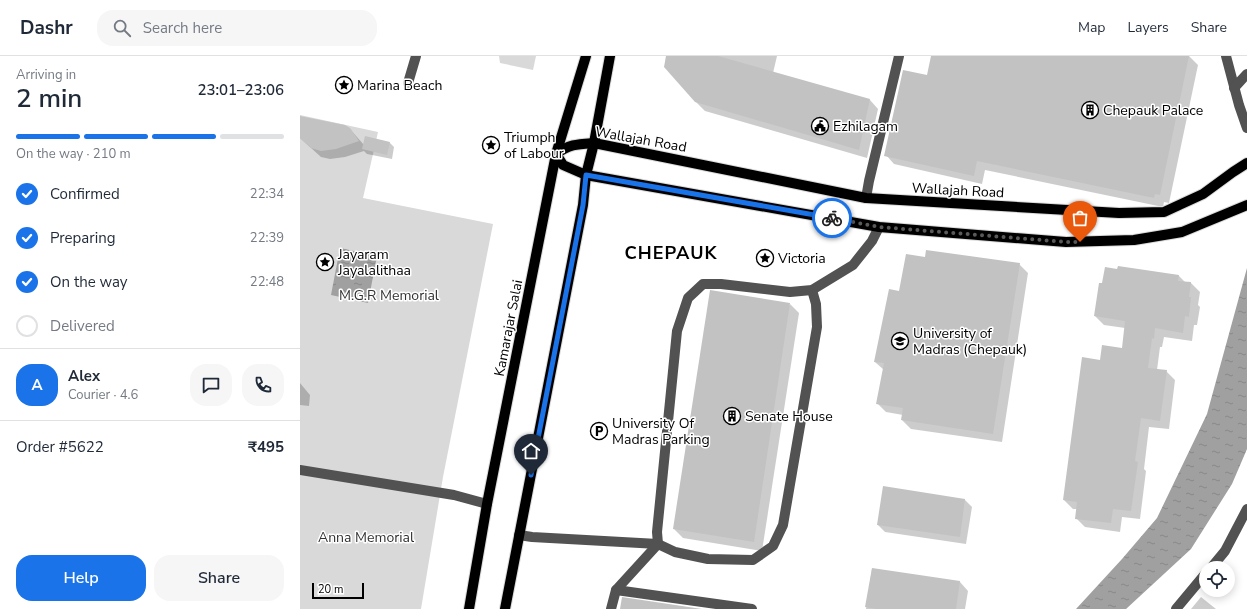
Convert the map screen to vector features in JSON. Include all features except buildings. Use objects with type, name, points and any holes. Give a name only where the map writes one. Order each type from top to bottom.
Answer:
[{"type":"main road","name":"Kamarajar Salai","points":[[469,609],[487,504],[556,154],[586,56]]},
{"type":"main road","points":[[506,609],[583,205],[586,175],[594,143],[610,56]]},
{"type":"main road","name":"Wallajah Road","points":[[556,154],[564,148],[576,144],[594,143],[866,198],[1119,213],[1164,212],[1203,194],[1247,163]]},
{"type":"main road","points":[[556,154],[563,165],[586,175],[879,227],[1066,242],[1134,240],[1182,232],[1247,205]]},
{"type":"street","points":[[408,83],[416,56]]},
{"type":"street","points":[[866,198],[899,56]]},
{"type":"street","points":[[1226,56],[1234,88],[1247,128]]},
{"type":"street","points":[[1234,88],[1247,74]]},
{"type":"street","points":[[611,609],[616,590],[658,544],[657,532],[677,331],[688,298],[703,284],[721,284],[790,292],[812,290],[854,265],[872,241],[879,227]]},
{"type":"street","points":[[519,535],[658,544],[675,552],[708,559],[753,560],[773,546],[783,525],[817,327],[816,304],[812,290]]},
{"type":"street","points":[[300,470],[454,495],[487,504]]},
{"type":"street","points":[[1216,561],[1225,551],[1247,509]]},
{"type":"street","points":[[1176,609],[1199,582]]},
{"type":"street","points":[[616,590],[752,609]]},
{"type":"green space","points":[[499,56],[536,56],[533,70],[500,63]]},
{"type":"green space","name":"M.G.R Memorial","points":[[300,115],[378,132],[363,198],[493,224],[443,477],[421,609],[300,609]]},
{"type":"water","points":[[340,248],[377,256],[368,303],[331,295]]},
{"type":"water","points":[[1247,268],[1247,449],[1232,484],[1191,549],[1126,609],[1076,609],[1157,518],[1207,414]]},
{"type":"way so far","points":[[832,218],[879,227],[1080,242]]},
{"type":"place","name":"Marina Beach","points":[[344,85]]},
{"type":"place","name":"Chepauk Palace","points":[[1090,110]]},
{"type":"place","name":"Ezhilagam","points":[[820,126]]},
{"type":"place","name":"Triumph of Labour","points":[[491,145]]},
{"type":"place","name":"Victoria","points":[[765,258]]},
{"type":"place","name":"Jayaram Jayalalithaa","points":[[325,262]]},
{"type":"place","name":"University of Madras (Chepauk)","points":[[900,341]]},
{"type":"place","name":"Senate House","points":[[732,416]]},
{"type":"place","name":"University Of Madras Parking","points":[[599,431]]},
{"type":"district","name":"CHEPAUK","points":[[671,253]]},
{"type":"route","points":[[531,475],[583,205],[586,175],[832,218]]},
{"type":"park label","name":"Anna Memorial","points":[[366,537]]}]
